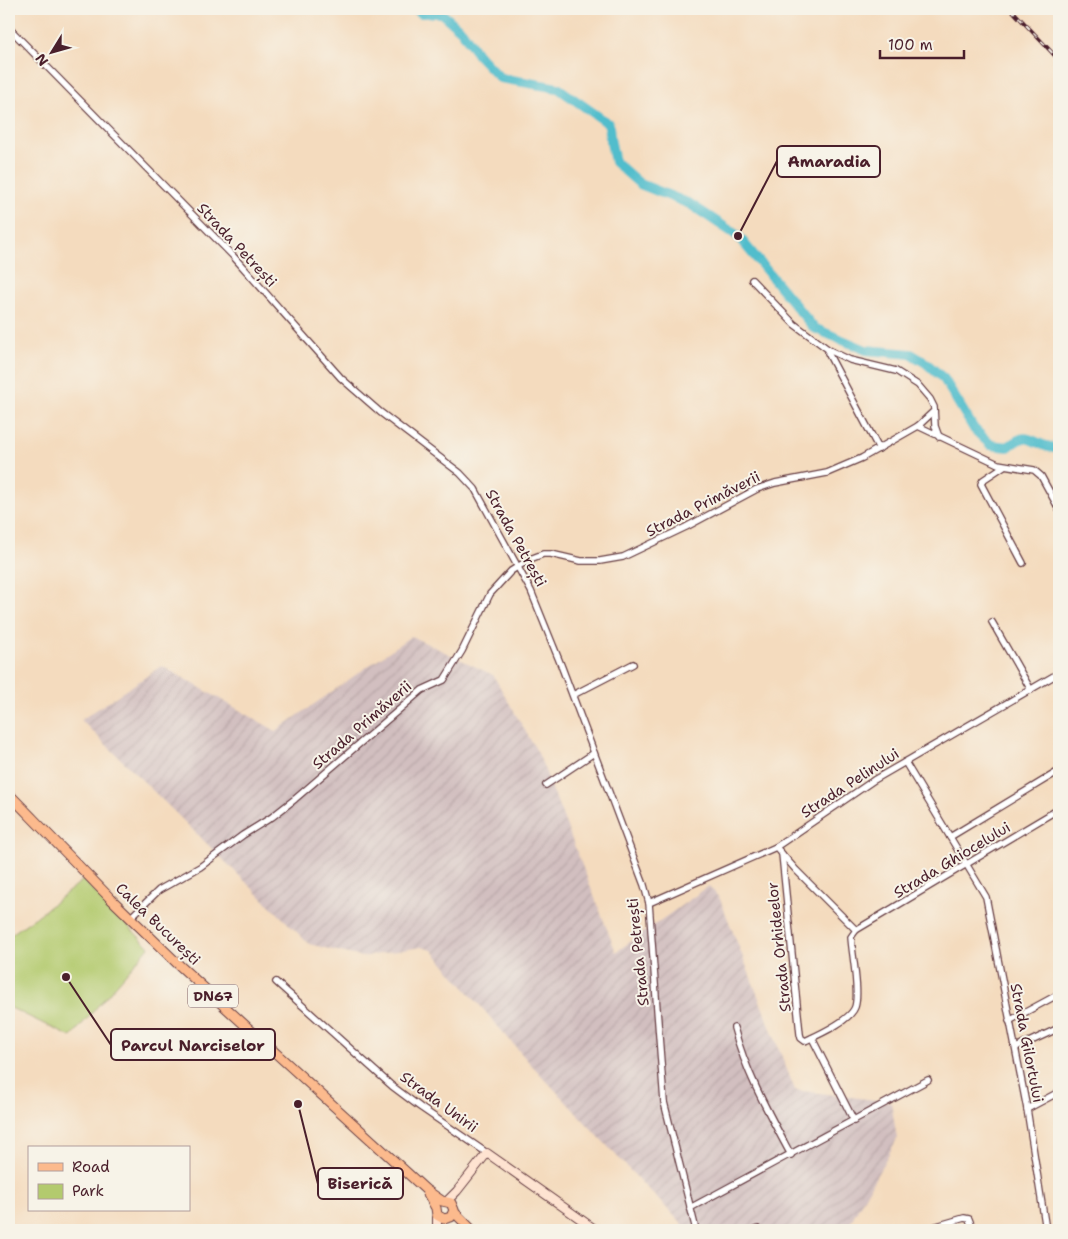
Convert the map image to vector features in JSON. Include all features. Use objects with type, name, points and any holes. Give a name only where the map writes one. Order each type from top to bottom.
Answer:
[{"type":"main road","name":"Calea București","points":[[9,794],[130,918],[180,966],[426,1190],[445,1210],[472,1230]]},
{"type":"main road","points":[[437,1230],[445,1210],[457,1191],[487,1153]]},
{"type":"main road","name":"Strada Unirii","points":[[487,1153],[596,1230]]},
{"type":"main road","points":[[442,1230],[445,1210]]},
{"type":"street","name":"Strada Petrești","points":[[9,28],[233,256],[342,378],[380,412],[468,480],[475,489],[519,566],[541,614],[638,868],[649,903],[664,1102],[696,1230]]},
{"type":"street","points":[[752,280],[794,324],[829,350],[850,360],[896,370],[918,385],[930,399],[939,437]]},
{"type":"street","points":[[829,350],[828,353],[879,449]]},
{"type":"street","name":"Strada Primăverii","points":[[130,918],[159,890],[200,868],[242,835],[272,817],[422,690],[444,680],[462,651],[490,594],[502,579],[530,559],[543,554],[581,561],[600,561],[623,557],[686,527],[757,489],[775,483],[827,473],[879,449],[918,426],[934,411]]},
{"type":"street","points":[[918,426],[1004,466],[1034,470],[1039,473],[1059,509]]},
{"type":"street","points":[[1004,466],[983,480],[981,484],[1023,563]]},
{"type":"street","points":[[992,622],[1031,690]]},
{"type":"street","points":[[573,695],[633,664]]},
{"type":"street","name":"Strada Pelinului","points":[[649,903],[776,847],[874,780],[1059,673]]},
{"type":"street","points":[[546,785],[594,753]]},
{"type":"street","name":"Strada Gilortului","points":[[905,762],[986,897],[1027,1109],[1046,1230]]},
{"type":"street","points":[[950,837],[1059,771]]},
{"type":"street","name":"Strada Ghiocelului","points":[[856,930],[967,866],[1059,809]]},
{"type":"street","points":[[776,847],[856,930],[851,937],[857,997],[854,1008],[848,1017],[812,1038],[854,1121]]},
{"type":"street","name":"Strada Orhideelor","points":[[782,853],[801,1038],[805,1041],[812,1038]]},
{"type":"street","name":"Strada Unirii","points":[[276,982],[392,1086],[487,1153]]},
{"type":"street","points":[[1009,1021],[1059,994]]},
{"type":"street","points":[[734,1028],[750,1075],[791,1155]]},
{"type":"street","points":[[1016,1048],[1059,1028]]},
{"type":"street","points":[[690,1208],[928,1080]]},
{"type":"street","points":[[1027,1109],[1059,1092]]},
{"type":"street","points":[[923,1230],[964,1218],[969,1220],[973,1230]]},
{"type":"shaded area","points":[[411,636],[493,675],[538,753],[616,952],[709,886],[720,899],[795,1090],[891,1102],[897,1139],[846,1230],[688,1230],[527,1060],[432,950],[421,947],[361,957],[309,944],[81,720],[162,666],[276,731]]},
{"type":"green space","points":[[83,880],[149,947],[71,1037],[9,1007],[9,934],[36,917]]},
{"type":"waterway","points":[[416,9],[421,13],[441,13],[462,31],[478,55],[500,78],[558,88],[609,124],[615,162],[640,184],[690,204],[738,236],[814,328],[866,350],[911,354],[926,363],[944,379],[974,429],[991,445],[1008,447],[1018,440],[1025,438],[1059,449]]},
{"type":"railway","points":[[1011,9],[1059,60]]},
{"type":"place","name":"Amaradia","points":[[738,236]]},
{"type":"place","name":"Parcul Narciselor","points":[[66,977]]},
{"type":"place","name":"Biserică","points":[[298,1104]]}]
